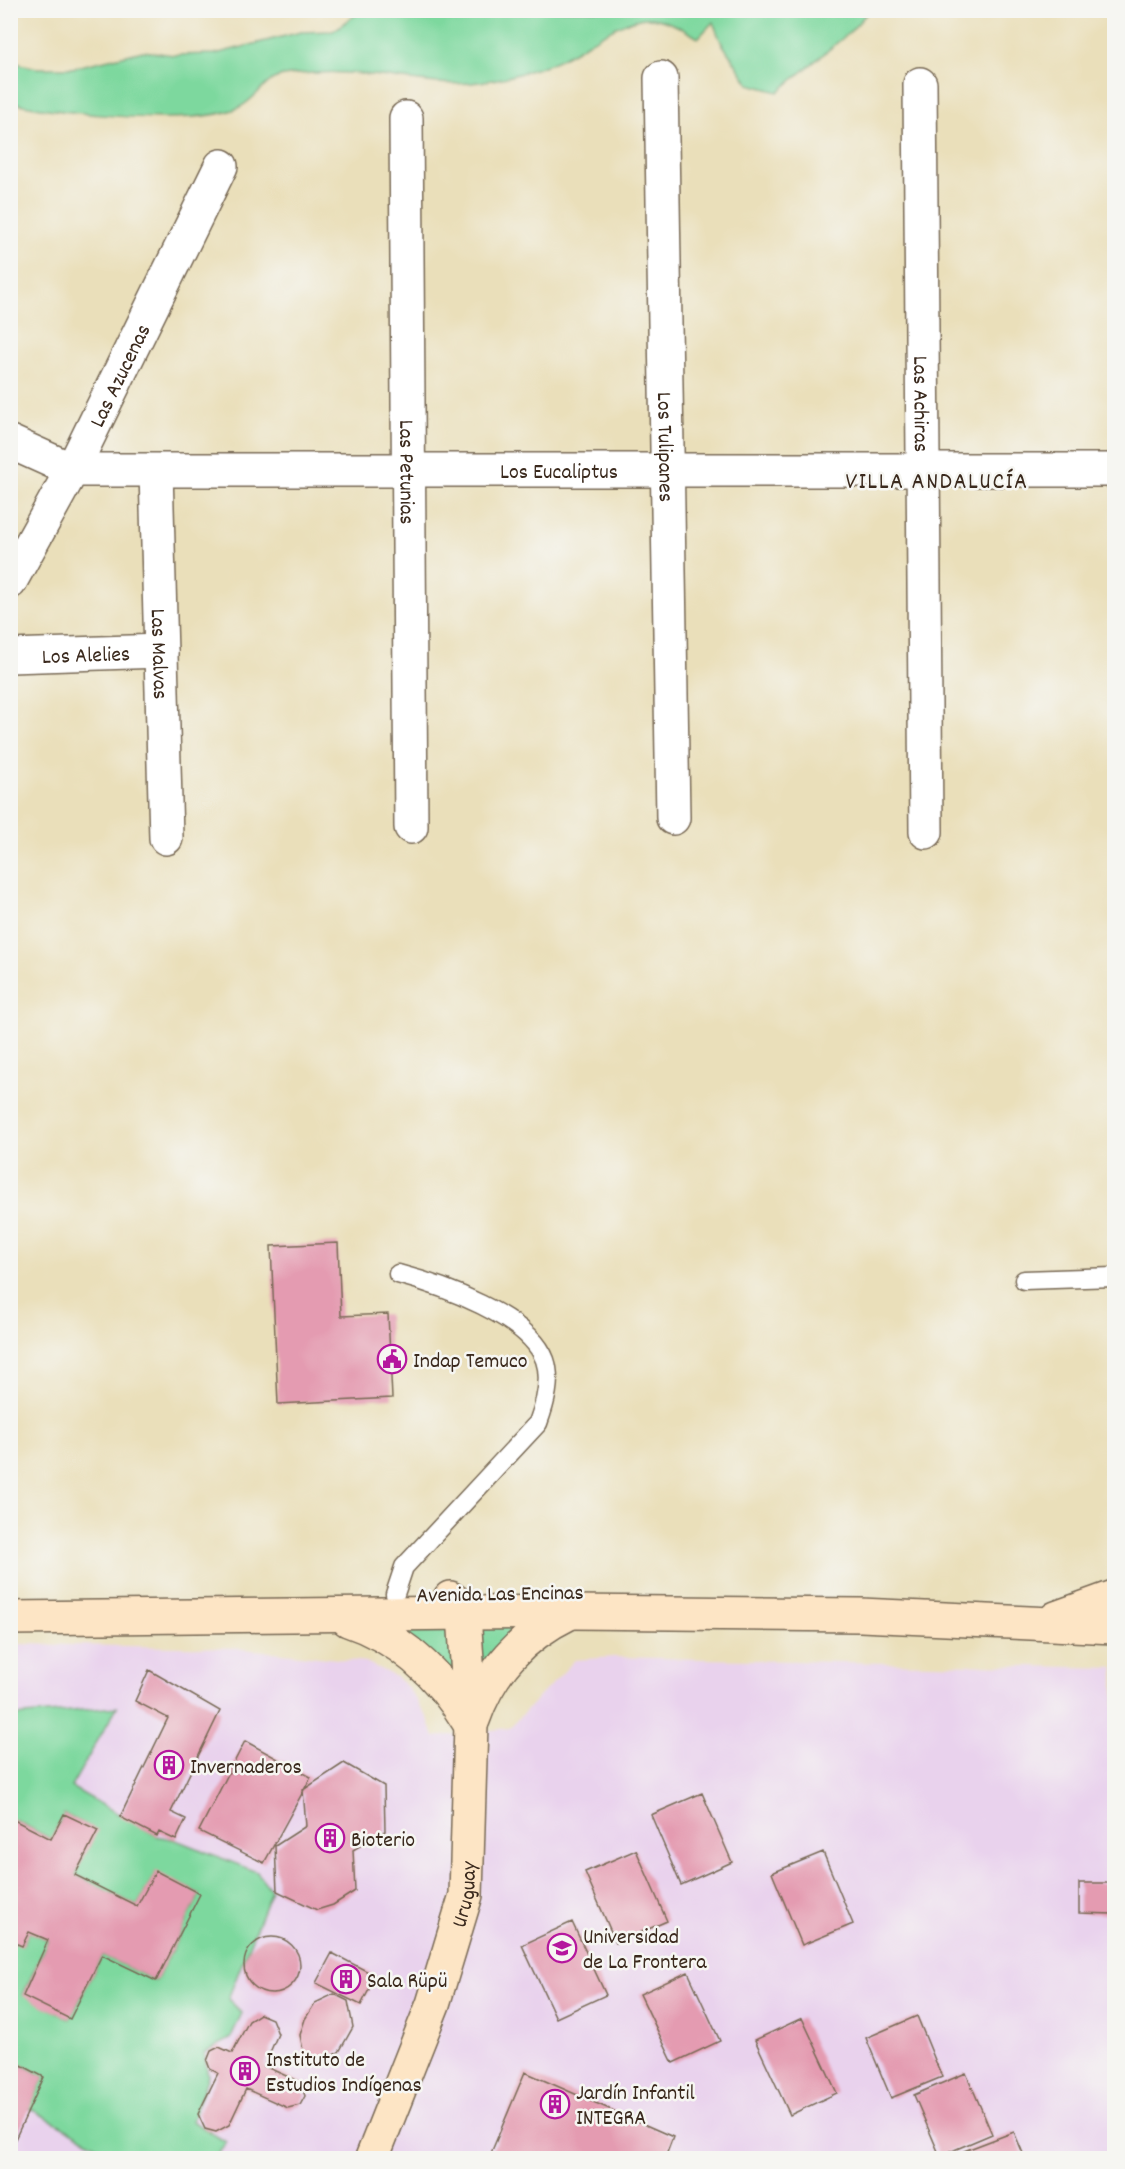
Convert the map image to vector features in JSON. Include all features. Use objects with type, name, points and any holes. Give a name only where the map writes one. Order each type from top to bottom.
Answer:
[{"type":"main road","name":"Avenida Las Encinas","points":[[321,1616],[346,1600],[395,1594],[613,1590],[653,1598],[693,1613]]},
{"type":"main road","points":[[435,1593],[459,1604],[464,1614],[475,1598],[491,1592]]},
{"type":"main road","name":"Avenida Las Encinas","points":[[1046,1622],[1114,1597]]},
{"type":"main road","name":"Avenida Las Encinas","points":[[10,1618],[572,1612],[861,1615],[1114,1627]]},
{"type":"main road","points":[[471,1724],[480,1698],[494,1674],[511,1653],[529,1636],[572,1612]]},
{"type":"main road","name":"Uruguay","points":[[372,2158],[433,2004],[466,1895],[471,1724],[464,1614]]},
{"type":"main road","points":[[321,1616],[387,1637],[411,1653],[455,1698],[471,1724]]},
{"type":"street","name":"Los Tulipanes","points":[[661,78],[673,818]]},
{"type":"street","name":"Las Achiras","points":[[920,84],[926,832]]},
{"type":"street","name":"Las Petunias","points":[[406,118],[411,827]]},
{"type":"street","name":"Las Azucenas","points":[[10,582],[72,471],[222,166]]},
{"type":"street","name":"Los Eucaliptus","points":[[10,442],[72,471],[1114,470]]},
{"type":"street","name":"Las Malvas","points":[[156,471],[166,838]]},
{"type":"street","name":"Los Alelies","points":[[10,656],[161,651]]},
{"type":"lane","points":[[395,1594],[404,1567],[538,1423],[547,1395],[545,1362],[534,1342],[496,1313],[465,1296],[432,1283],[398,1274]]},
{"type":"lane","points":[[1024,1280],[1114,1277]]},
{"type":"shaded area","name":"Universidad de La Frontera","points":[[11,1644],[234,1648],[366,1662],[396,1677],[408,1688],[428,1718],[434,1737],[509,1728],[575,1660],[613,1657],[1114,1668],[1114,2158],[11,2158]]},
{"type":"green space","points":[[472,10],[869,11],[850,32],[778,92],[749,84],[721,42],[713,22],[698,38],[668,22],[648,18],[637,19],[615,28],[545,66],[484,82],[449,84],[328,72],[291,75],[272,80],[240,107],[193,117],[127,117],[60,111],[11,102],[11,62],[37,68],[72,68],[143,51],[174,55],[215,54],[301,32],[333,31],[361,11],[436,11],[446,15]]},
{"type":"green space","points":[[541,1618],[475,1695],[473,1621]]},
{"type":"green space","points":[[382,1620],[458,1622],[465,1705]]},
{"type":"green space","points":[[10,1676],[14,1716],[117,1707],[71,1787],[157,1836],[176,1840],[257,1872],[271,1890],[228,1999],[242,2013],[230,2039],[204,2053],[208,2076],[192,2121],[226,2142],[216,2158],[120,2158],[29,2108],[44,2077],[11,2059],[11,1941],[22,1946],[29,1932],[48,1940],[23,1995],[70,2019],[102,1955],[156,1981],[200,1894],[156,1872],[137,1906],[75,1875],[97,1830],[64,1814],[51,1839],[11,1818],[11,1794],[14,1786],[10,1784]]},
{"type":"building","points":[[338,1243],[341,1316],[388,1314],[392,1398],[278,1404],[271,1246]]},
{"type":"building","name":"Invernaderos","points":[[149,1670],[220,1711],[171,1812],[186,1819],[176,1840],[159,1832],[157,1836],[120,1817],[168,1718],[135,1701]]},
{"type":"building","name":"Bioterio","points":[[245,1741],[311,1777],[264,1863],[199,1831]]},
{"type":"building","name":"Bioterio","points":[[344,1763],[384,1786],[385,1831],[353,1850],[355,1891],[333,1905],[317,1910],[277,1891],[275,1846],[306,1826],[303,1790]]},
{"type":"building","points":[[702,1793],[732,1862],[681,1885],[651,1815]]},
{"type":"building","points":[[64,1814],[98,1830],[75,1875],[137,1906],[156,1871],[200,1894],[156,1981],[102,1955],[70,2019],[23,1996],[48,1940],[29,1932],[22,1946],[10,1941],[10,1818],[51,1839]]},
{"type":"building","points":[[636,1850],[667,1921],[616,1943],[585,1872]]},
{"type":"building","points":[[823,1852],[853,1924],[802,1945],[772,1873]]},
{"type":"building","points":[[1079,1883],[1114,1883],[1114,1914],[1079,1913]]},
{"type":"building","points":[[572,1922],[606,1995],[556,2018],[522,1945]]},
{"type":"building","points":[[272,1937],[287,1942],[295,1950],[300,1965],[295,1980],[287,1988],[272,1993],[257,1988],[249,1980],[244,1965],[249,1950],[257,1942]]},
{"type":"building","name":"Sala Rüpü","points":[[332,1953],[376,1976],[361,2005],[316,1983]]},
{"type":"building","points":[[688,1972],[720,2041],[673,2063],[640,1994]]},
{"type":"building","points":[[334,1994],[348,2001],[353,2027],[339,2052],[320,2062],[304,2055],[300,2035],[305,2019],[315,2003]]},
{"type":"building","name":"Instituto de Estudios Indígenas","points":[[260,2014],[272,2019],[278,2034],[264,2066],[300,2082],[305,2096],[300,2105],[288,2108],[246,2089],[229,2125],[216,2132],[205,2129],[198,2114],[218,2073],[210,2069],[207,2061],[211,2051],[219,2047],[232,2053],[249,2021]]},
{"type":"building","points":[[917,2016],[942,2077],[891,2098],[866,2038]]},
{"type":"building","points":[[802,2018],[837,2093],[790,2115],[755,2040]]},
{"type":"building","points":[[10,2059],[44,2077],[10,2150]]},
{"type":"building","name":"Jardín Infantil INTEGRA","points":[[525,2072],[673,2137],[665,2158],[503,2158],[491,2153]]},
{"type":"building","points":[[966,2073],[992,2134],[940,2156],[914,2095]]},
{"type":"building","points":[[1014,2132],[1025,2158],[967,2158],[964,2151]]},
{"type":"place","name":"Indap Temuco","points":[[392,1359]]},
{"type":"place","name":"Invernaderos","points":[[169,1765]]},
{"type":"place","name":"Bioterio","points":[[330,1838]]},
{"type":"place","name":"Universidad de La Frontera","points":[[562,1948]]},
{"type":"place","name":"Sala Rüpü","points":[[346,1979]]},
{"type":"place","name":"Instituto de Estudios Indígenas","points":[[245,2071]]},
{"type":"place","name":"Jardín Infantil INTEGRA","points":[[555,2104]]},
{"type":"district","name":"VILLA ANDALUCÍA","points":[[937,480]]}]
